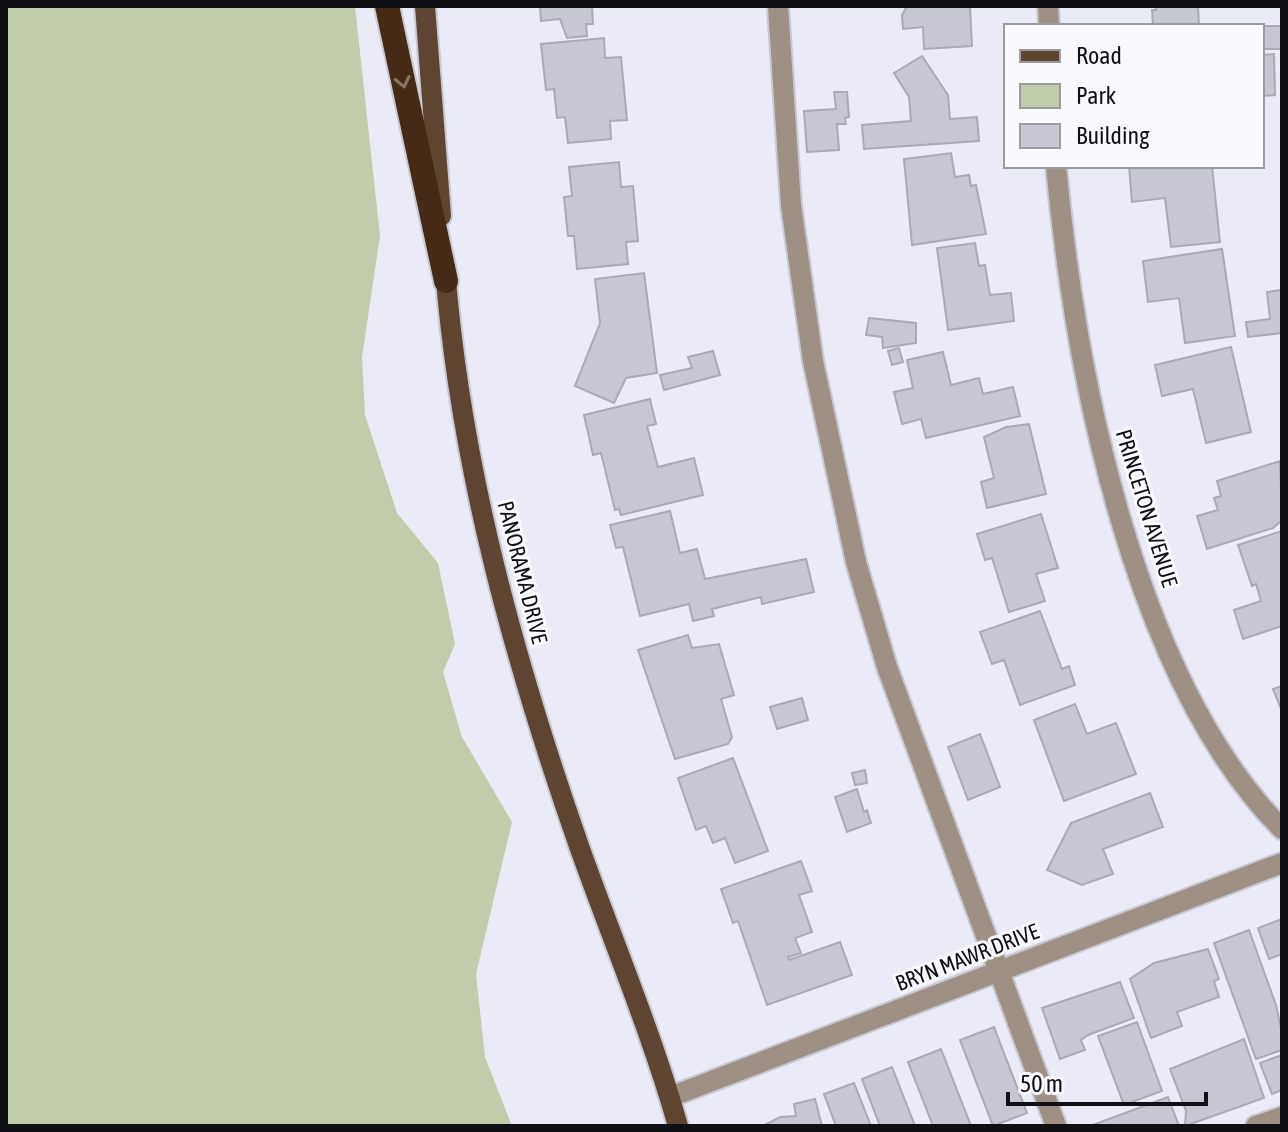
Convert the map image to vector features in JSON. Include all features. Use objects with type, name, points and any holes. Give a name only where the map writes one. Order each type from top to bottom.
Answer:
[{"type":"highway","points":[[387,6],[446,281]]},
{"type":"main road","name":"PANORAMA DRIVE","points":[[425,6],[446,281],[462,403],[511,631],[569,818],[678,1126]]},
{"type":"street","points":[[778,6],[791,205],[813,361],[856,562],[887,667],[1056,1126]]},
{"type":"street","name":"PRINCETON AVENUE","points":[[1056,168],[1075,317],[1101,439],[1126,530],[1166,648],[1207,733],[1238,779],[1282,829]]},
{"type":"street","name":"BRYN MAWR DRIVE","points":[[670,1097],[1282,863]]},
{"type":"street","points":[[1256,1126],[1282,1117]]},
{"type":"green space","points":[[6,6],[355,6],[380,236],[362,357],[365,415],[397,513],[438,563],[455,644],[443,672],[462,737],[512,822],[476,974],[485,1057],[512,1126],[6,1126]]},
{"type":"building","points":[[540,6],[592,6],[593,24],[586,24],[587,36],[567,38],[560,19],[541,21]]},
{"type":"building","points":[[907,6],[970,6],[972,46],[924,49],[923,27],[903,29],[902,15]]},
{"type":"building","points":[[1155,6],[1198,6],[1199,24],[1153,24],[1152,10],[1156,10]]},
{"type":"building","points":[[1264,26],[1282,26],[1282,49],[1264,49]]},
{"type":"building","points":[[604,38],[605,58],[621,57],[627,120],[610,121],[611,139],[568,143],[565,117],[557,118],[554,89],[546,90],[541,44]]},
{"type":"building","points":[[1274,54],[1275,95],[1264,96],[1264,55]]},
{"type":"building","points":[[922,56],[948,95],[950,119],[977,117],[979,141],[864,149],[862,125],[911,121],[909,97],[894,73]]},
{"type":"building","points":[[834,92],[847,92],[849,117],[845,118],[846,124],[837,124],[839,150],[807,152],[804,111],[836,109]]},
{"type":"building","points":[[951,153],[955,177],[969,175],[971,186],[976,185],[986,234],[912,245],[904,159]]},
{"type":"building","points":[[619,162],[621,187],[633,186],[638,241],[626,242],[628,264],[577,269],[574,236],[568,236],[564,197],[572,196],[569,167]]},
{"type":"building","points":[[1129,168],[1212,168],[1220,242],[1171,247],[1165,198],[1132,202]]},
{"type":"building","points":[[975,243],[979,266],[985,265],[990,295],[1011,293],[1014,321],[948,330],[937,248]]},
{"type":"building","points":[[1222,249],[1235,336],[1185,343],[1179,298],[1148,302],[1143,261]]},
{"type":"building","points":[[644,273],[657,373],[626,378],[614,403],[575,386],[600,323],[595,279]]},
{"type":"building","points":[[1281,290],[1282,333],[1248,337],[1246,322],[1270,319],[1267,292]]},
{"type":"building","points":[[869,318],[916,323],[916,343],[883,348],[882,337],[866,335]]},
{"type":"building","points":[[1231,347],[1251,432],[1206,443],[1193,389],[1162,396],[1155,365]]},
{"type":"building","points":[[899,348],[903,362],[892,365],[888,351]]},
{"type":"building","points":[[713,351],[720,375],[664,390],[660,375],[692,368],[688,357]]},
{"type":"building","points":[[943,352],[951,385],[979,378],[983,394],[1013,387],[1020,416],[926,438],[921,419],[902,424],[894,392],[913,388],[907,360]]},
{"type":"building","points":[[650,399],[656,424],[647,426],[658,467],[694,458],[703,495],[621,515],[619,509],[615,510],[601,453],[593,455],[584,415]]},
{"type":"building","points":[[1029,424],[1046,494],[987,508],[981,482],[994,478],[984,437],[1006,427]]},
{"type":"building","points":[[1280,461],[1282,520],[1273,528],[1207,549],[1197,516],[1218,510],[1214,498],[1221,496],[1217,481]]},
{"type":"building","points":[[670,511],[680,553],[697,549],[705,579],[806,559],[814,592],[762,604],[761,597],[712,609],[714,616],[693,621],[689,604],[640,616],[623,547],[616,548],[610,525]]},
{"type":"building","points":[[1041,514],[1058,568],[1036,574],[1045,601],[1009,612],[992,558],[985,560],[977,534]]},
{"type":"building","points":[[1282,531],[1282,626],[1243,639],[1234,610],[1261,601],[1256,584],[1252,586],[1238,545]]},
{"type":"building","points":[[1040,611],[1062,669],[1069,666],[1075,685],[1020,705],[1004,660],[992,664],[980,632]]},
{"type":"building","points":[[688,635],[692,648],[719,644],[734,695],[721,699],[732,737],[728,744],[675,759],[638,650]]},
{"type":"building","points":[[1282,686],[1282,711],[1273,689]]},
{"type":"building","points":[[802,698],[808,720],[777,729],[770,707]]},
{"type":"building","points":[[1075,704],[1087,734],[1116,723],[1136,774],[1064,801],[1034,720]]},
{"type":"building","points":[[980,734],[1000,787],[968,800],[948,747]]},
{"type":"building","points":[[733,758],[768,851],[735,863],[725,838],[713,843],[706,826],[696,830],[678,778]]},
{"type":"building","points":[[865,770],[867,783],[855,785],[852,773]]},
{"type":"building","points":[[857,789],[871,823],[847,832],[835,797]]},
{"type":"building","points":[[1150,793],[1163,827],[1103,849],[1113,874],[1082,885],[1047,870],[1071,823]]},
{"type":"building","points":[[801,861],[812,891],[799,895],[812,932],[795,938],[801,953],[788,957],[789,960],[840,942],[852,975],[767,1005],[738,921],[733,923],[721,889]]},
{"type":"building","points":[[1282,919],[1282,954],[1269,959],[1258,928]]},
{"type":"building","points":[[1249,930],[1276,1005],[1282,1033],[1282,1050],[1256,1059],[1214,943]]},
{"type":"building","points":[[1208,949],[1219,979],[1214,981],[1219,997],[1177,1012],[1182,1026],[1151,1038],[1130,979],[1154,963]]},
{"type":"building","points":[[1120,982],[1134,1018],[1088,1035],[1081,1040],[1085,1050],[1060,1059],[1042,1008]]},
{"type":"building","points":[[1137,1022],[1162,1091],[1124,1105],[1098,1036]]},
{"type":"building","points":[[994,1027],[1027,1113],[993,1126],[960,1040]]},
{"type":"building","points":[[1244,1039],[1264,1098],[1185,1126],[1186,1111],[1170,1069]]},
{"type":"building","points":[[941,1049],[971,1126],[933,1126],[908,1062]]},
{"type":"building","points":[[1282,1055],[1282,1090],[1272,1094],[1260,1063]]},
{"type":"building","points":[[892,1067],[915,1126],[880,1126],[862,1079]]},
{"type":"building","points":[[854,1083],[871,1126],[836,1126],[824,1094]]},
{"type":"building","points":[[1168,1097],[1179,1126],[1090,1126]]},
{"type":"building","points":[[815,1099],[822,1126],[763,1126],[780,1117],[796,1116],[794,1104]]}]
